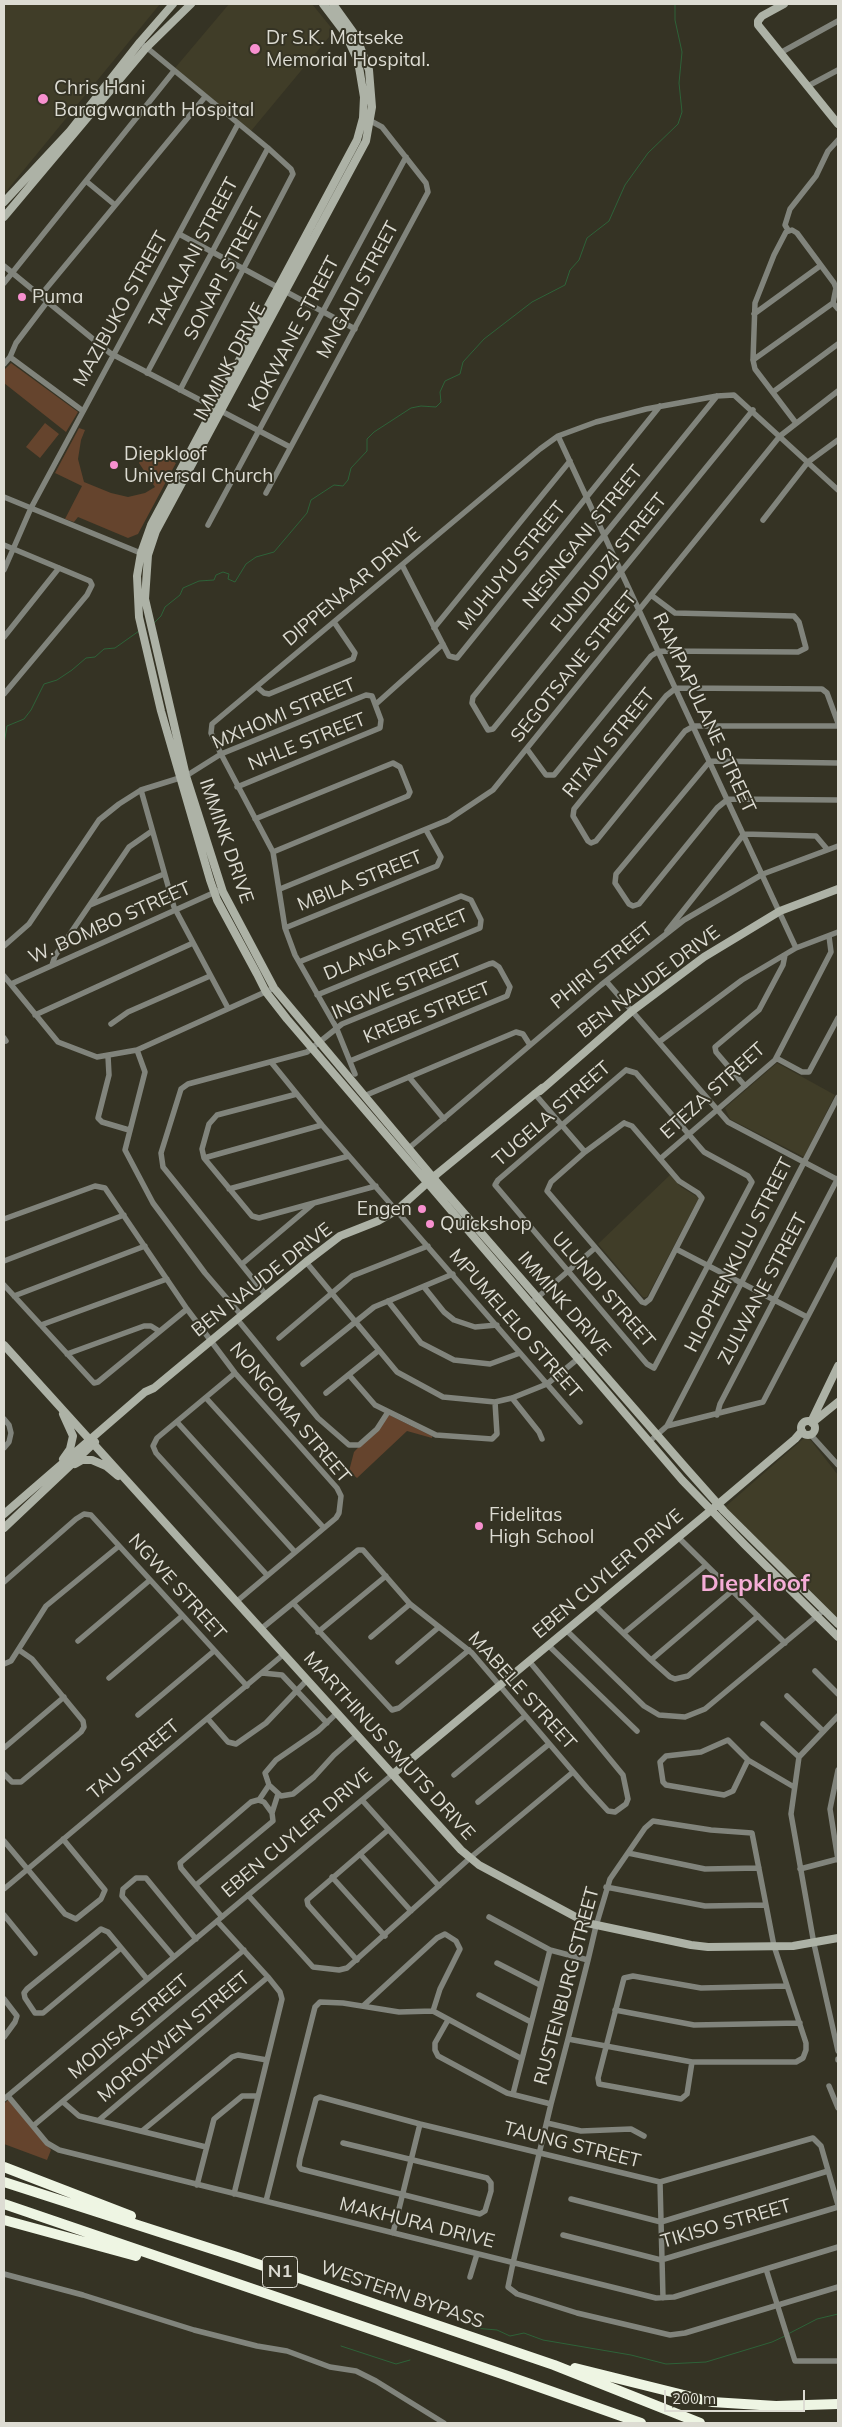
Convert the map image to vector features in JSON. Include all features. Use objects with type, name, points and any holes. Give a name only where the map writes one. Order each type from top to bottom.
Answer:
[{"type":"highway","points":[[4,2167],[50,2187],[195,2239],[237,2257]]},
{"type":"highway","name":"WESTERN BYPASS","points":[[4,2182],[237,2257],[554,2365],[700,2423]]},
{"type":"highway","name":"N1","points":[[4,2204],[505,2374],[641,2423]]},
{"type":"highway","points":[[7,2223],[224,2280]]},
{"type":"highway","points":[[554,2365],[712,2402],[776,2406],[838,2404]]},
{"type":"main road","points":[[4,202],[70,131],[140,42],[173,4]]},
{"type":"main road","points":[[4,217],[146,48],[191,4]]},
{"type":"main road","name":"IMMINK DRIVE","points":[[323,4],[349,39],[362,74],[367,118]]},
{"type":"main road","name":"IMMINK DRIVE","points":[[333,4],[353,30],[366,60],[372,88],[359,156],[218,410],[144,554],[137,591],[147,650],[214,892],[270,990],[315,1045],[582,1355],[650,1441],[710,1510],[838,1637]]},
{"type":"main road","points":[[784,4],[759,18],[758,25],[837,121]]},
{"type":"main road","name":"IMMINK DRIVE","points":[[144,554],[144,598],[183,777],[222,889],[270,990]]},
{"type":"main road","name":"BEN NAUDE DRIVE","points":[[4,1528],[57,1473],[91,1442],[306,1262],[340,1236],[397,1210],[632,1011],[704,957],[780,911],[838,889]]},
{"type":"main road","name":"IMMINK DRIVE","points":[[315,1045],[364,1096],[409,1148],[432,1181]]},
{"type":"main road","name":"MARTHINUS SMUTS DRIVE","points":[[4,1344],[261,1630],[470,1858],[566,1913],[596,1926],[700,1947],[814,1944],[838,1938]]},
{"type":"main road","name":"IMMINK DRIVE","points":[[582,1355],[718,1504],[838,1624]]},
{"type":"main road","name":"EBEN CUYLER DRIVE","points":[[393,1774],[809,1428],[819,1413],[838,1366]]},
{"type":"main road","name":"MARTHINUS SMUTS DRIVE","points":[[24,1367],[63,1414],[91,1442]]},
{"type":"main road","name":"EBEN CUYLER DRIVE","points":[[819,1413],[838,1402]]},
{"type":"main road","points":[[57,1473],[72,1442],[72,1431],[63,1414]]},
{"type":"main road","points":[[91,1442],[118,1476]]},
{"type":"main road","points":[[57,1473],[82,1460],[92,1460],[106,1466],[118,1476],[159,1516]]},
{"type":"main road","name":"BEN NAUDE DRIVE","points":[[4,1514],[57,1473]]},
{"type":"street","points":[[780,53],[838,21]]},
{"type":"street","points":[[140,42],[268,148]]},
{"type":"street","points":[[808,86],[838,70]]},
{"type":"street","points":[[4,283],[174,71]]},
{"type":"street","points":[[40,296],[205,97]]},
{"type":"street","name":"MNGADI STREET","points":[[266,493],[428,192],[426,183],[380,124],[367,118]]},
{"type":"street","name":"MAZIBUKO STREET","points":[[4,570],[31,508],[238,124]]},
{"type":"street","points":[[838,140],[828,152],[816,176],[786,218],[785,225],[788,230],[798,233],[835,285],[833,303],[838,309]]},
{"type":"street","name":"SONAPI STREET","points":[[180,390],[292,178],[292,171],[268,148]]},
{"type":"street","name":"TAKALANI STREET","points":[[147,373],[268,148]]},
{"type":"street","name":"KOKWANE STREET","points":[[208,525],[406,157]]},
{"type":"street","points":[[86,181],[115,205]]},
{"type":"street","points":[[788,230],[781,238],[756,298],[753,360],[755,369],[796,423]]},
{"type":"street","points":[[180,234],[355,329]]},
{"type":"street","points":[[4,266],[114,355],[258,432],[290,447]]},
{"type":"street","points":[[754,314],[820,266]]},
{"type":"street","points":[[4,364],[10,357],[16,343],[48,302]]},
{"type":"street","points":[[753,360],[833,303]]},
{"type":"street","points":[[773,392],[838,344]]},
{"type":"street","points":[[10,357],[83,411]]},
{"type":"street","name":"SEGOTSANE STREET","points":[[280,889],[448,820],[490,792],[527,750],[780,436],[838,391]]},
{"type":"street","name":"DIPPENAAR DRIVE","points":[[355,1074],[336,1027],[299,962],[285,928],[273,852],[237,787],[211,733],[211,726],[540,449],[558,436],[615,416],[660,406],[717,396],[734,395],[837,487]]},
{"type":"street","name":"NESINGANI STREET","points":[[486,729],[472,703],[474,696],[717,396]]},
{"type":"street","name":"MUHUYU STREET","points":[[402,565],[450,657],[458,657],[660,406]]},
{"type":"street","name":"FUNDUDZI STREET","points":[[486,729],[493,729],[753,410]]},
{"type":"street","name":"RAMPAPULANE STREET","points":[[558,436],[796,948]]},
{"type":"street","points":[[763,520],[808,462],[838,440]]},
{"type":"street","points":[[434,628],[570,461]]},
{"type":"street","points":[[4,497],[144,554]]},
{"type":"street","points":[[4,545],[90,581],[91,590],[4,694]]},
{"type":"street","points":[[4,637],[59,568]]},
{"type":"street","points":[[527,750],[546,775],[554,775],[651,656],[659,651],[798,652],[806,648],[806,642],[797,619],[791,615],[675,613],[651,595]]},
{"type":"street","points":[[257,686],[263,693],[269,694],[353,659],[355,653],[334,622]]},
{"type":"street","points":[[376,704],[443,644]]},
{"type":"street","name":"RITAVI STREET","points":[[694,726],[685,731],[596,841],[592,843],[588,841],[574,818],[573,810],[666,696],[676,688],[822,689],[826,693],[838,725]]},
{"type":"street","name":"MXHOMI STREET","points":[[4,946],[29,924],[99,820],[106,813],[141,790],[183,777],[221,754],[366,695],[372,696],[381,720]]},
{"type":"street","name":"NHLE STREET","points":[[237,787],[378,729],[382,725],[381,720]]},
{"type":"street","points":[[694,726],[838,725]]},
{"type":"street","points":[[838,763],[710,761],[697,774],[614,877],[614,883],[629,904],[635,906],[640,903],[717,808],[728,799],[838,800]]},
{"type":"street","points":[[255,820],[393,763],[399,765],[410,791],[408,796],[273,852]]},
{"type":"street","points":[[141,790],[175,910],[228,1008]]},
{"type":"street","name":"MBILA STREET","points":[[285,928],[437,866],[440,857],[426,830]]},
{"type":"street","points":[[52,965],[55,956],[129,847],[152,831]]},
{"type":"street","points":[[666,933],[674,920],[744,834],[813,836],[820,839],[827,849]]},
{"type":"street","name":"PHIRI STREET","points":[[409,1148],[606,981],[684,920],[763,874],[838,846]]},
{"type":"street","points":[[89,906],[164,874]]},
{"type":"street","name":"W. BOMBO STREET","points":[[11,984],[222,889]]},
{"type":"street","name":"DLANGA STREET","points":[[299,962],[462,896],[472,900],[482,920],[481,927],[318,995]]},
{"type":"street","points":[[659,1042],[728,989],[796,948],[838,932]]},
{"type":"street","name":"ETEZA STREET","points":[[660,1159],[776,1058],[831,952],[829,936]]},
{"type":"street","points":[[35,1015],[193,943]]},
{"type":"street","points":[[745,1086],[716,1052],[715,1047],[759,1010],[783,965],[785,955]]},
{"type":"street","name":"INGWE STREET","points":[[266,1295],[165,1171],[161,1163],[161,1153],[178,1094],[183,1087],[307,1052],[336,1027],[492,963],[499,967],[510,987]]},
{"type":"street","points":[[4,976],[61,1044],[92,1056],[108,1056],[137,1050],[270,990]]},
{"type":"street","points":[[111,1024],[128,1012],[210,976]]},
{"type":"street","points":[[606,981],[730,1124],[838,1179]]},
{"type":"street","name":"KREBE STREET","points":[[350,1061],[506,997],[510,993],[510,987]]},
{"type":"street","points":[[776,1058],[802,1072],[809,1072],[838,1018]]},
{"type":"street","points":[[364,1096],[516,1032],[522,1034],[530,1045]]},
{"type":"street","points":[[137,1050],[146,1072],[125,1150],[151,1200],[204,1273],[318,1418],[349,1445],[356,1446],[380,1425],[388,1412]]},
{"type":"street","points":[[108,1056],[108,1074],[98,1118],[102,1122],[129,1130]]},
{"type":"street","name":"MPUMELELO STREET","points":[[271,1062],[322,1125],[580,1422]]},
{"type":"street","name":"TUGELA STREET","points":[[498,1180],[626,1070],[634,1072],[688,1135]]},
{"type":"street","points":[[409,1077],[444,1119]]},
{"type":"street","points":[[297,1094],[215,1116],[208,1124],[202,1149],[204,1158],[252,1216],[257,1218],[376,1186]]},
{"type":"street","points":[[536,1094],[584,1152]]},
{"type":"street","name":"HLOPHENKULU STREET","points":[[667,1426],[838,1097]]},
{"type":"street","points":[[625,1122],[632,1126],[660,1159],[679,1181],[702,1196],[650,1299],[645,1303],[547,1192],[550,1183],[584,1152],[625,1122]]},
{"type":"street","points":[[204,1158],[322,1125]]},
{"type":"street","points":[[688,1135],[706,1154],[748,1176],[751,1183],[708,1266]]},
{"type":"street","points":[[229,1189],[350,1156]]},
{"type":"street","name":"ZULWANE STREET","points":[[717,1415],[720,1404],[838,1179]]},
{"type":"street","name":"ULUNDI STREET","points":[[498,1180],[496,1188],[647,1364],[653,1368],[656,1366],[708,1266]]},
{"type":"street","name":"NONGOMA STREET","points":[[4,1220],[99,1186],[106,1189],[187,1309],[235,1373],[339,1491],[339,1513],[324,1528],[236,1602]]},
{"type":"street","points":[[242,1264],[313,1204]]},
{"type":"street","points":[[4,1261],[124,1215]]},
{"type":"street","points":[[14,1296],[145,1246]]},
{"type":"street","points":[[279,1338],[357,1274],[428,1246]]},
{"type":"street","points":[[535,1300],[595,1248]]},
{"type":"street","points":[[676,1250],[807,1318]]},
{"type":"street","points":[[650,1441],[667,1426],[717,1415],[762,1402],[838,1259]]},
{"type":"street","points":[[306,1262],[378,1351],[400,1375],[443,1397],[495,1402],[512,1398],[547,1384],[582,1355]]},
{"type":"street","points":[[303,1364],[374,1307],[453,1274]]},
{"type":"street","points":[[41,1326],[167,1279]]},
{"type":"street","points":[[4,1285],[90,1380],[95,1383],[187,1309]]},
{"type":"street","points":[[424,1287],[444,1312],[454,1320],[475,1327],[496,1325]]},
{"type":"street","points":[[388,1301],[421,1343],[454,1360],[490,1364],[520,1353]]},
{"type":"street","points":[[67,1354],[144,1326],[151,1326],[159,1331]]},
{"type":"street","points":[[326,1394],[378,1351]]},
{"type":"street","points":[[235,1373],[154,1440],[154,1450],[267,1575]]},
{"type":"street","points":[[349,1375],[373,1403],[436,1435],[490,1440],[497,1434],[495,1402]]},
{"type":"street","points":[[206,1398],[324,1528]]},
{"type":"street","points":[[512,1398],[539,1432],[542,1439]]},
{"type":"street","points":[[4,1419],[9,1425],[11,1433],[9,1442],[4,1448]]},
{"type":"street","points":[[177,1422],[295,1552]]},
{"type":"street","points":[[809,1428],[838,1465]]},
{"type":"street","name":"NGWE STREET","points":[[4,1582],[82,1515],[93,1516],[247,1686]]},
{"type":"street","points":[[678,1537],[786,1643]]},
{"type":"street","points":[[4,1664],[11,1661],[19,1650],[46,1606],[119,1546]]},
{"type":"street","name":"MABELE STREET","points":[[294,1604],[358,1550],[368,1553],[410,1604],[469,1650],[573,1772],[608,1811],[613,1813],[626,1804],[628,1794],[623,1775],[529,1661]]},
{"type":"street","points":[[624,1634],[706,1565]]},
{"type":"street","points":[[318,1632],[386,1576]]},
{"type":"street","points":[[78,1641],[150,1580]]},
{"type":"street","points":[[651,1660],[732,1591]]},
{"type":"street","points":[[261,1630],[294,1604],[386,1706],[394,1710],[399,1708],[469,1650]]},
{"type":"street","points":[[371,1637],[410,1604]]},
{"type":"street","points":[[595,1606],[670,1677],[682,1678],[758,1616]]},
{"type":"street","points":[[566,1630],[644,1706],[659,1715],[671,1717],[691,1716],[706,1709],[818,1617],[824,1610]]},
{"type":"street","points":[[109,1678],[182,1616]]},
{"type":"street","points":[[398,1662],[439,1627]]},
{"type":"street","points":[[548,1645],[637,1731]]},
{"type":"street","points":[[4,1774],[12,1782],[20,1782],[83,1730],[83,1721],[64,1697],[32,1660],[19,1650]]},
{"type":"street","points":[[138,1715],[214,1650]]},
{"type":"street","name":"TAU STREET","points":[[4,1889],[284,1654]]},
{"type":"street","points":[[815,1671],[838,1694]]},
{"type":"street","points":[[262,1673],[282,1676],[327,1723]]},
{"type":"street","points":[[208,1719],[228,1742],[236,1744],[266,1723],[307,1680]]},
{"type":"street","points":[[787,1696],[823,1731]]},
{"type":"street","points":[[4,1748],[64,1697]]},
{"type":"street","points":[[337,1713],[327,1723],[276,1760],[265,1773],[269,1785],[284,1797],[294,1794],[357,1735]]},
{"type":"street","points":[[454,1775],[524,1716]]},
{"type":"street","points":[[838,1716],[800,1757],[791,1814],[814,1944],[838,2051]]},
{"type":"street","points":[[763,1724],[800,1757]]},
{"type":"street","points":[[748,1760],[733,1791],[724,1795],[666,1785],[663,1782],[660,1762],[666,1756],[700,1752],[728,1740],[748,1760],[794,1787]]},
{"type":"street","points":[[478,1802],[549,1744]]},
{"type":"street","points":[[800,1869],[838,1859],[835,1822],[830,1809],[838,1770]]},
{"type":"street","points":[[248,1895],[313,1967],[338,1970],[347,1968],[470,1858],[573,1772]]},
{"type":"street","name":"EBEN CUYLER DRIVE","points":[[6,2097],[393,1774]]},
{"type":"street","points":[[234,2194],[282,1999],[280,1992],[268,1976],[244,1950],[181,1868],[181,1861],[251,1802],[259,1800],[269,1785]]},
{"type":"street","points":[[272,1813],[278,1794]]},
{"type":"street","points":[[196,1886],[271,1824],[274,1818],[272,1813],[266,1804],[259,1800]]},
{"type":"street","points":[[362,1800],[440,1886]]},
{"type":"street","name":"RUSTENBURG STREET","points":[[692,2062],[796,2062],[803,2058],[807,2047],[774,1946],[753,1835],[750,1832],[702,1829],[657,1821],[647,1825],[606,1887],[551,2104],[508,2287],[517,2294],[577,2313],[664,2334],[685,2333],[779,2305]]},
{"type":"street","points":[[357,1960],[307,1904],[309,1896],[388,1830]]},
{"type":"street","points":[[4,1841],[67,1916],[74,1919],[101,1899],[104,1890],[63,1839]]},
{"type":"street","points":[[360,1854],[412,1911]]},
{"type":"street","points":[[628,1854],[705,1869],[759,1868]]},
{"type":"street","points":[[174,1957],[122,1896],[124,1888],[137,1877],[146,1878],[196,1939]]},
{"type":"street","points":[[332,1877],[385,1936]]},
{"type":"street","points":[[606,1887],[705,1906],[766,1905]]},
{"type":"street","points":[[4,1915],[35,1953]]},
{"type":"street","points":[[489,1917],[550,1950],[588,1960]]},
{"type":"street","points":[[121,1948],[45,2012],[35,2013],[25,1998],[25,1991],[97,1930],[103,1929],[108,1932],[147,1979]]},
{"type":"street","points":[[363,2006],[437,1938],[445,1934],[456,1941],[460,1950],[440,1989],[433,2011]]},
{"type":"street","name":"MODISA STREET","points":[[34,2126],[244,1950]]},
{"type":"street","points":[[514,2094],[550,1950]]},
{"type":"street","points":[[496,1963],[540,1985]]},
{"type":"street","name":"MOROKWEN STREET","points":[[99,2120],[268,1976]]},
{"type":"street","points":[[568,2038],[606,2046],[692,2062],[687,2094],[681,2099],[600,2084],[598,2080],[606,2046],[622,1981],[628,1976],[701,1988],[787,1986]]},
{"type":"street","points":[[479,1995],[531,2022]]},
{"type":"street","points":[[4,1999],[17,2018],[4,2037]]},
{"type":"street","points":[[266,2202],[315,2007],[324,2001],[399,2012],[433,2011],[522,2059]]},
{"type":"street","points":[[615,2010],[694,2025],[800,2023]]},
{"type":"street","points":[[448,2020],[435,2043],[435,2050],[438,2056],[514,2094],[551,2104]]},
{"type":"street","points":[[142,2131],[232,2057],[238,2055],[267,2060]]},
{"type":"street","points":[[829,2086],[838,2108]]},
{"type":"street","points":[[197,2185],[206,2147],[216,2117],[244,2095],[258,2096]]},
{"type":"street","name":"MAKHURA DRIVE","points":[[6,2097],[50,2145],[59,2150],[476,2254],[663,2298],[838,2248]]},
{"type":"street","name":"TAUNG STREET","points":[[402,2195],[300,2168],[300,2159],[316,2098],[320,2097],[420,2124],[660,2182],[799,2141],[815,2139],[821,2146],[828,2171]]},
{"type":"street","points":[[63,2102],[76,2115],[206,2147]]},
{"type":"street","points":[[547,2123],[581,2131],[631,2129],[644,2136]]},
{"type":"street","points":[[393,2233],[420,2124]]},
{"type":"street","points":[[343,2143],[487,2178],[491,2182],[491,2191],[486,2210],[480,2214],[402,2195]]},
{"type":"street","points":[[571,2199],[661,2222],[828,2171],[838,2206]]},
{"type":"street","points":[[660,2182],[663,2298]]},
{"type":"street","name":"TIKISO STREET","points":[[563,2235],[661,2260],[838,2206]]},
{"type":"street","points":[[470,2277],[476,2254]]},
{"type":"street","points":[[766,2269],[779,2305],[795,2361],[838,2361]]},
{"type":"street","points":[[4,2274],[83,2295],[194,2330],[257,2346],[287,2351],[330,2366],[356,2371],[444,2423]]},
{"type":"street","points":[[779,2305],[838,2287]]},
{"type":"shaded area","name":"Chris Hani Baragwanath Hospital","points":[[4,4],[160,4],[4,194]]},
{"type":"shaded area","name":"Dr S.K. Matseke Memorial Hospital.","points":[[229,4],[312,4],[334,31],[251,131],[175,68]]},
{"type":"shaded area","points":[[11,363],[78,412],[66,432],[4,383],[4,370]]},
{"type":"shaded area","points":[[45,423],[59,434],[40,458],[26,447]]},
{"type":"shaded area","points":[[79,428],[85,430],[81,440],[78,459],[84,482],[111,493],[128,497],[145,493],[155,487],[139,463],[147,448],[176,463],[138,534],[128,538],[78,517],[74,522],[65,519],[82,486],[55,473]]},
{"type":"shaded area","points":[[777,1063],[835,1095],[804,1157],[730,1119],[725,1108]]},
{"type":"shaded area","points":[[670,1175],[681,1187],[699,1198],[647,1297],[643,1297],[598,1244]]},
{"type":"shaded area","points":[[389,1415],[432,1436],[432,1438],[407,1431],[357,1478],[349,1471],[354,1452]]},
{"type":"shaded area","points":[[809,1438],[838,1475],[838,1619],[725,1507],[803,1439]]},
{"type":"shaded area","points":[[8,2100],[51,2150],[47,2160],[4,2144],[4,2104]]},
{"type":"waterway","points":[[154,623],[161,616],[165,607],[180,595],[183,588],[199,581],[214,580],[216,575],[223,572],[229,574],[228,579],[235,582],[246,564],[256,557],[274,552],[307,513],[311,500],[334,485],[343,486],[348,480],[351,468],[367,451],[367,439],[374,432],[411,408],[421,406],[436,407],[441,402],[440,392],[445,381],[460,374],[463,362],[484,339],[532,302],[565,285],[570,270],[579,260],[587,238],[609,221],[625,185],[648,153],[678,124],[682,112],[679,83],[682,52],[675,20],[675,4]]},
{"type":"waterway","points":[[4,744],[7,726],[24,719],[31,710],[44,684],[57,680],[86,658],[95,657],[104,649],[115,648],[139,631]]},
{"type":"waterway","points":[[788,2334],[817,2319],[838,2314]]},
{"type":"waterway","points":[[474,2328],[497,2330],[510,2336],[524,2333],[543,2340],[631,2355],[666,2364],[706,2362],[772,2342],[785,2336]]},
{"type":"waterway","points":[[341,2346],[396,2364],[410,2360]]},
{"type":"place","name":"Dr S.K. Matseke Memorial Hospital.","points":[[255,49]]},
{"type":"place","name":"Chris Hani Baragwanath Hospital","points":[[43,99]]},
{"type":"place","name":"Puma","points":[[22,297]]},
{"type":"place","name":"Diepkloof Universal Church","points":[[114,465]]},
{"type":"place","name":"Engen","points":[[422,1209]]},
{"type":"place","name":"Quickshop","points":[[430,1224]]},
{"type":"place","name":"Fidelitas High School","points":[[479,1526]]},
{"type":"district","name":"Diepkloof","points":[[755,1584]]}]
